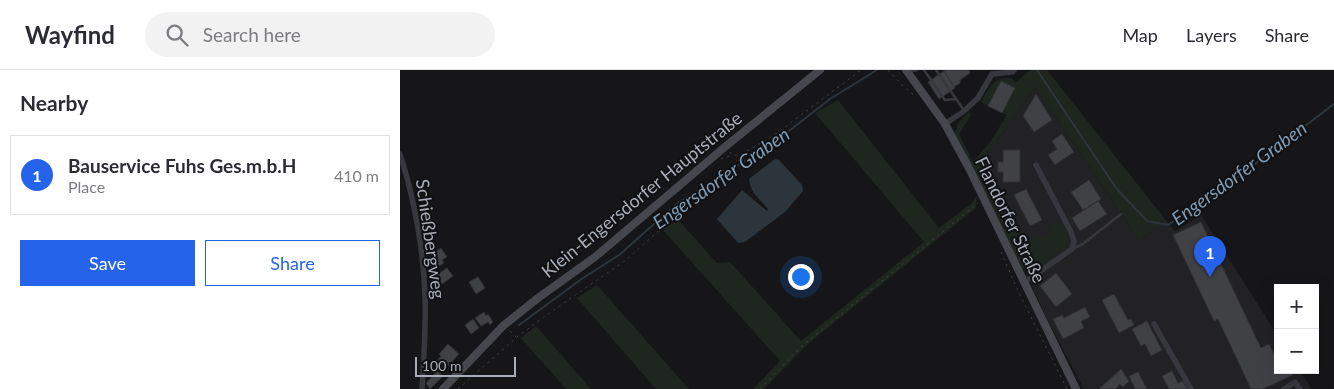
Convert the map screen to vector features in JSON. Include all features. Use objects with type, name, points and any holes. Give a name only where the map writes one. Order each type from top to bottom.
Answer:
[{"type":"main road","name":"Klein-Engersdorfer Hauptstraße","points":[[444,389],[504,325],[595,257],[726,146],[820,70]]},
{"type":"main road","name":"Flandorfer Straße","points":[[907,71],[945,124],[985,198],[1045,328],[1076,389]]},
{"type":"street","points":[[945,124],[964,111],[978,98],[992,72],[1012,72],[1014,70]]},
{"type":"street","name":"Schießbergweg","points":[[400,154],[412,199],[424,273],[425,307],[422,389]]},
{"type":"street","points":[[1025,282],[1072,249],[1074,241],[1036,164]]},
{"type":"street","points":[[1154,324],[1192,389]]},
{"type":"street","points":[[1284,389],[1295,382],[1300,389]]},
{"type":"lane","points":[[907,71],[917,70]]},
{"type":"lane","points":[[924,70],[945,100],[956,99]]},
{"type":"lane","points":[[936,70],[964,111]]},
{"type":"lane","points":[[1072,249],[1083,244],[1121,214]]},
{"type":"path","points":[[726,146],[732,155],[740,155],[772,136],[861,70]]},
{"type":"path","points":[[888,70],[917,98]]},
{"type":"path","points":[[760,389],[802,346],[985,198]]},
{"type":"path","points":[[458,389],[517,337],[626,260],[664,226],[658,214]]},
{"type":"path","points":[[999,246],[1018,291],[1067,389]]},
{"type":"path","points":[[504,325],[517,337]]},
{"type":"shaded area","points":[[1030,70],[1047,70],[1165,219],[1140,241],[1035,87],[983,161],[1026,244],[1054,229],[1052,224],[1058,221],[1068,234],[1066,246],[1032,272],[1023,269],[955,133],[958,123],[969,112],[971,115],[959,134],[973,162],[990,142],[1007,115],[981,102],[987,92],[996,81],[1011,78],[1016,82]]},
{"type":"shaded area","points":[[1035,87],[1140,241],[1165,219],[1175,231],[1201,215],[1274,330],[1274,374],[1302,374],[1311,389],[1084,389],[1048,321],[978,168]]},
{"type":"shaded area","points":[[838,100],[939,228],[972,203],[977,196],[976,208],[809,343],[764,389],[753,389],[780,361],[663,230],[667,225],[665,221],[674,215],[717,263],[730,262],[801,341],[924,242],[815,113]]},
{"type":"shaded area","points":[[775,159],[779,160],[802,185],[803,191],[785,212],[745,242],[738,243],[717,219],[742,190],[767,211],[768,209],[754,192],[749,179]]},
{"type":"shaded area","points":[[597,285],[689,389],[656,389],[577,298]]},
{"type":"shaded area","points":[[536,326],[591,389],[566,389],[521,338]]},
{"type":"building","points":[[943,70],[969,70],[970,73],[954,87]]},
{"type":"building","points":[[944,71],[955,88],[939,99],[928,82]]},
{"type":"building","points":[[1001,81],[1015,88],[1002,113],[988,106]]},
{"type":"building","points":[[1036,94],[1052,120],[1034,132],[1023,116]]},
{"type":"building","points":[[1062,134],[1074,152],[1055,165],[1048,155],[1057,149],[1052,141]]},
{"type":"building","points":[[1003,150],[1020,150],[1020,182],[1003,182],[1003,172],[998,172],[998,162],[1003,162]]},
{"type":"building","points":[[1089,180],[1101,199],[1083,210],[1071,192]]},
{"type":"building","points":[[1026,189],[1042,220],[1030,226],[1014,195]]},
{"type":"building","points":[[1098,201],[1107,214],[1080,231],[1072,218]]},
{"type":"building","points":[[1201,222],[1261,348],[1269,344],[1274,354],[1274,374],[1293,375],[1263,389],[1251,389],[1218,319],[1214,321],[1173,235]]},
{"type":"building","points":[[441,248],[447,257],[442,260],[444,263],[437,267],[430,255]]},
{"type":"building","points":[[447,268],[453,276],[442,284],[436,276]]},
{"type":"building","points":[[1056,273],[1072,294],[1056,307],[1040,286]]},
{"type":"building","points":[[478,277],[485,288],[476,294],[469,282]]},
{"type":"building","points":[[1114,294],[1128,320],[1131,319],[1134,325],[1119,333],[1102,300]]},
{"type":"building","points":[[1085,307],[1090,317],[1081,321],[1084,328],[1063,339],[1053,319],[1062,315],[1064,318]]},
{"type":"building","points":[[484,312],[486,316],[488,314],[493,322],[490,325],[488,322],[481,326],[475,318]]},
{"type":"building","points":[[473,319],[479,328],[471,334],[465,325]]},
{"type":"building","points":[[1147,321],[1162,350],[1151,356],[1145,344],[1141,346],[1132,329]]},
{"type":"building","points":[[448,344],[459,354],[445,369],[437,361],[441,356],[439,354]]},
{"type":"building","points":[[1121,369],[1129,381],[1123,387],[1120,384],[1115,389],[1099,389]]},
{"type":"building","points":[[437,371],[443,376],[430,389],[426,383]]},
{"type":"building","points":[[1172,371],[1178,383],[1183,381],[1187,389],[1169,389],[1162,376]]},
{"type":"building","points":[[1138,372],[1147,389],[1135,389],[1129,376]]},
{"type":"waterway","name":"Engersdorfer Graben","points":[[519,325],[583,278],[619,255],[679,202],[733,169],[785,134],[830,99],[877,70]]},
{"type":"waterway","name":"Engersdorfer Graben","points":[[1037,70],[1116,188],[1147,221],[1168,225],[1218,192],[1334,104]]},
{"type":"place","name":"Bauservice Fuhs Ges.m.b.H","points":[[1210,277]]}]
